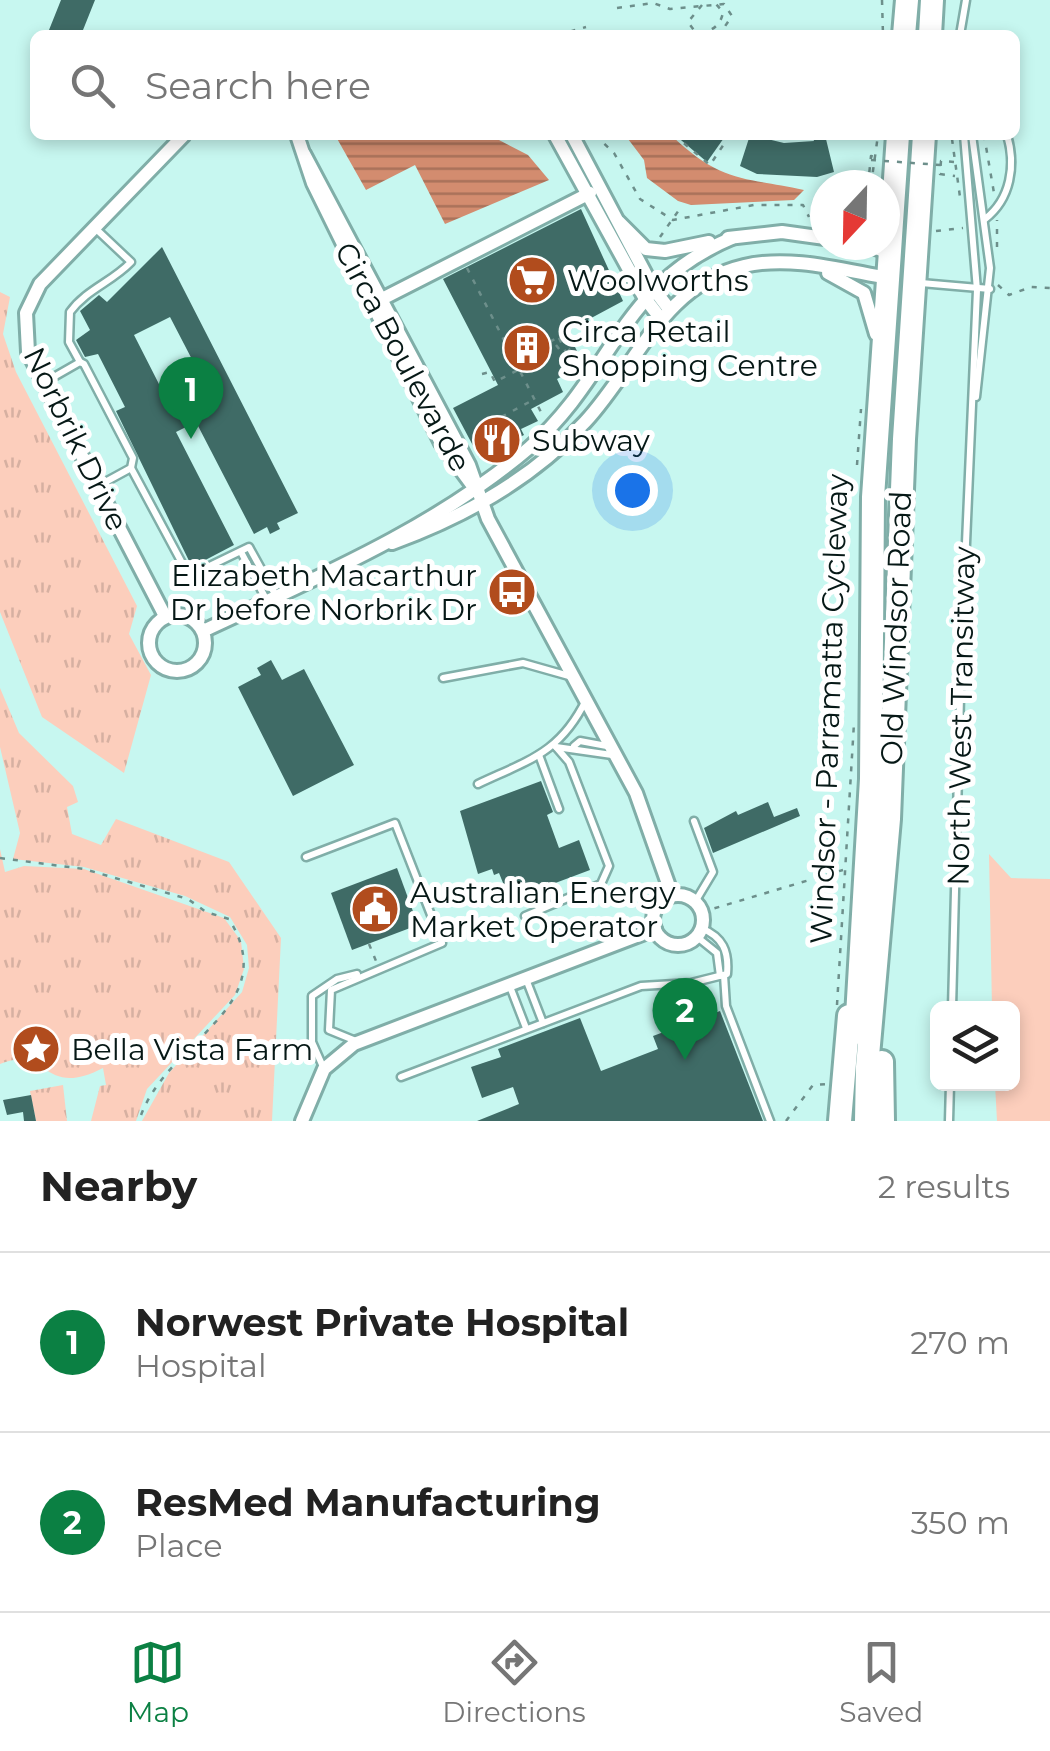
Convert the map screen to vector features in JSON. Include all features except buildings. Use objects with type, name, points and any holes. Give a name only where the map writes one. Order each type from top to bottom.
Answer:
[{"type":"highway","points":[[904,30],[906,0]]},
{"type":"highway","points":[[930,30],[932,0]]},
{"type":"highway","name":"Old Windsor Road","points":[[894,170],[896,140]]},
{"type":"highway","name":"Old Windsor Road","points":[[851,1121],[870,928],[924,140]]},
{"type":"highway","name":"Old Windsor Road","points":[[866,1121],[872,497],[889,260]]},
{"type":"highway","points":[[896,260],[915,282]]},
{"type":"highway","points":[[888,278],[915,282]]},
{"type":"highway","points":[[840,1121],[870,928]]},
{"type":"highway","points":[[870,928],[882,1121]]},
{"type":"street","name":"Norbrik Drive","points":[[165,616],[26,344],[28,305],[45,278],[179,140]]},
{"type":"street","name":"Circa Boulevarde","points":[[299,140],[313,183],[378,301],[441,443],[475,489],[636,793],[672,896]]},
{"type":"street","points":[[558,140],[665,314]]},
{"type":"street","points":[[575,140],[619,222],[648,292]]},
{"type":"street","points":[[888,170],[895,140]]},
{"type":"street","points":[[378,301],[590,193]]},
{"type":"street","points":[[619,222],[640,245],[654,251],[766,232],[810,235]]},
{"type":"street","points":[[362,554],[475,489],[528,448],[564,413],[648,292],[686,261],[732,238]]},
{"type":"street","points":[[203,631],[362,554],[481,504],[549,456],[584,423],[665,314],[704,280],[765,262],[888,278]]},
{"type":"street","points":[[800,264],[853,285],[864,293],[873,311],[872,497]]},
{"type":"street","points":[[165,616],[187,616],[203,631],[205,648],[193,666],[174,671],[161,666],[150,651],[148,641],[165,616]]},
{"type":"street","points":[[672,896],[698,907],[699,932],[686,944],[672,943],[654,929],[654,912],[672,896]]},
{"type":"street","points":[[302,1121],[324,1069],[359,1042],[654,929]]},
{"type":"lane","points":[[963,30],[966,3]]},
{"type":"lane","name":"North West Transitway","points":[[952,1001],[961,640],[977,290],[964,140]]},
{"type":"lane","name":"North West Transitway","points":[[972,424],[993,266],[973,140]]},
{"type":"lane","points":[[984,219],[996,208],[1011,170],[1007,140]]},
{"type":"lane","points":[[94,227],[131,262],[117,276],[91,288],[66,321],[69,342],[134,458],[131,468],[98,486]]},
{"type":"lane","points":[[915,282],[990,290]]},
{"type":"lane","points":[[44,383],[80,362]]},
{"type":"lane","points":[[131,468],[189,576],[245,550],[271,598]]},
{"type":"lane","points":[[443,678],[523,663],[575,678]]},
{"type":"lane","points":[[556,746],[571,729],[586,699]]},
{"type":"lane","points":[[571,729],[577,744]]},
{"type":"lane","points":[[478,784],[556,746],[577,744],[615,752]]},
{"type":"lane","points":[[525,916],[601,884],[609,866],[569,762],[556,746]]},
{"type":"lane","points":[[539,754],[558,809]]},
{"type":"lane","points":[[694,821],[713,872],[698,907]]},
{"type":"lane","points":[[306,857],[395,823],[442,943],[368,972],[336,987],[329,995],[329,1030],[359,1042]]},
{"type":"lane","points":[[699,932],[716,934],[725,947],[726,1006],[770,1121]]},
{"type":"lane","points":[[699,932],[717,954],[724,975]]},
{"type":"lane","points":[[324,1069],[312,1042],[313,994],[337,979],[368,972]]},
{"type":"lane","points":[[401,1077],[651,983],[691,983],[724,975]]},
{"type":"lane","points":[[525,978],[544,1023]]},
{"type":"lane","points":[[509,984],[526,1028]]},
{"type":"lane","points":[[949,1121],[950,1091]]},
{"type":"path","points":[[882,0],[883,30]]},
{"type":"path","points":[[616,8],[653,2],[692,14],[710,3]]},
{"type":"path","points":[[710,3],[724,12],[713,30]]},
{"type":"path","points":[[675,9],[710,3],[732,10],[722,30]]},
{"type":"path","points":[[692,14],[690,29],[695,30]]},
{"type":"path","points":[[576,30],[586,27]]},
{"type":"path","points":[[600,140],[614,153],[640,199],[673,220],[762,204],[803,205],[809,217]]},
{"type":"path","points":[[680,140],[710,165],[727,140]]},
{"type":"path","points":[[873,170],[878,140]]},
{"type":"path","points":[[952,140],[961,204]]},
{"type":"path","points":[[985,140],[996,208],[993,266]]},
{"type":"path","points":[[871,160],[876,157]]},
{"type":"path","points":[[871,160],[941,165]]},
{"type":"path","points":[[870,170],[871,160]]},
{"type":"path","points":[[954,162],[941,161],[940,174],[956,176]]},
{"type":"path","points":[[658,242],[679,210]]},
{"type":"path","points":[[935,231],[966,227],[963,216]]},
{"type":"path","points":[[462,257],[544,418]]},
{"type":"path","points":[[997,283],[1009,296],[1032,287],[1050,288]]},
{"type":"path","points":[[514,360],[562,335]]},
{"type":"path","points":[[556,344],[567,365],[571,363],[562,335]]},
{"type":"path","points":[[562,335],[570,351]]},
{"type":"path","points":[[482,374],[490,372],[495,382],[519,370]]},
{"type":"path","points":[[490,422],[534,400]]},
{"type":"path","name":"Windsor - Parramatta Cycleway","points":[[857,476],[862,402]]},
{"type":"path","name":"Windsor - Parramatta Cycleway","points":[[837,1006],[854,714]]},
{"type":"path","points":[[0,858],[84,869],[188,899],[206,912],[229,919],[242,940],[247,966],[239,994],[178,1057],[150,1093],[139,1121]]},
{"type":"path","points":[[698,907],[845,870]]},
{"type":"path","points":[[369,944],[378,968]]},
{"type":"path","points":[[786,1121],[813,1085],[830,1084]]},
{"type":"green space","points":[[0,292],[10,297],[3,334],[16,372],[137,606],[129,634],[151,675],[124,773],[42,717],[0,612]]},
{"type":"green space","points":[[0,688],[19,733],[73,786],[78,802],[67,807],[72,834],[101,845],[116,819],[229,862],[281,938],[272,1121],[142,1121],[169,1073],[242,992],[249,968],[247,945],[230,917],[185,896],[84,867],[13,859],[20,833],[0,747]]},
{"type":"green space","points":[[0,849],[5,872],[24,866],[84,869],[224,918],[241,941],[244,969],[235,995],[147,1089],[136,1121],[91,1121],[100,1086],[106,1085],[103,1068],[68,1078],[28,1061],[0,1064]]},
{"type":"green space","points":[[989,854],[1011,878],[1050,879],[1050,1121],[997,1121],[995,1091],[1020,1091],[1020,1001],[992,1001]]},
{"type":"green space","points":[[63,1085],[67,1121],[36,1121],[30,1091]]},
{"type":"shaded area","points":[[338,140],[499,140],[528,155],[549,180],[445,224],[415,165],[366,190]]},
{"type":"shaded area","points":[[629,140],[677,140],[720,171],[804,190],[794,200],[691,205],[678,201],[647,178],[644,160]]},
{"type":"place","name":"Woolworths","points":[[532,280]]},
{"type":"place","name":"Circa Retail Shopping Centre","points":[[527,348]]},
{"type":"place","name":"Norwest Private Hospital","points":[[191,439]]},
{"type":"place","name":"Subway","points":[[497,440]]},
{"type":"place","name":"Elizabeth Macarthur Dr before Norbrik Dr","points":[[512,592]]},
{"type":"place","name":"Australian Energy Market Operator","points":[[375,909]]},
{"type":"place","name":"Bella Vista Farm","points":[[36,1049]]},
{"type":"place","name":"ResMed Manufacturing","points":[[685,1060]]}]
